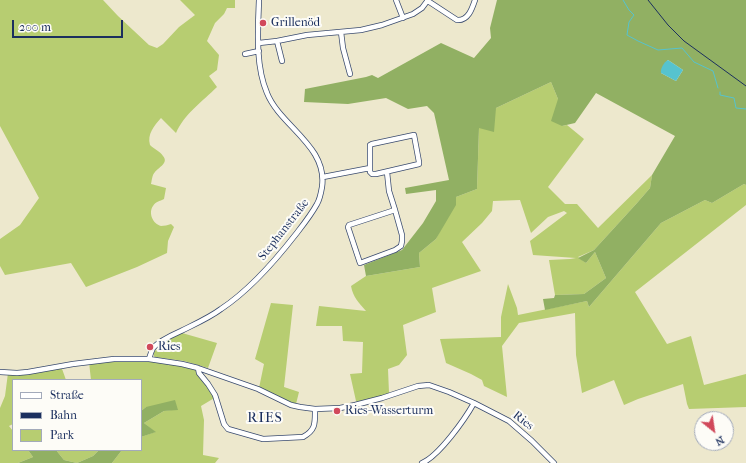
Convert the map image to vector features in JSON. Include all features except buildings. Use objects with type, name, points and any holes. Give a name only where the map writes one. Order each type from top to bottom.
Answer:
[{"type":"street","name":"Stephanstraße","points":[[149,360],[154,347],[167,337],[221,310],[246,289],[299,230],[316,205],[321,194],[322,177],[319,161],[315,154],[279,112],[267,94],[262,78],[259,51],[259,0]]},
{"type":"street","points":[[396,0],[403,18]]},
{"type":"street","points":[[259,43],[382,25],[414,14],[422,8],[428,0],[454,19],[460,21],[467,17],[475,0]]},
{"type":"street","points":[[341,32],[343,48],[350,74]]},
{"type":"street","points":[[277,41],[282,61]]},
{"type":"street","points":[[245,54],[259,51]]},
{"type":"street","points":[[414,135],[419,164],[372,174],[370,172],[370,168],[370,145],[414,135]]},
{"type":"street","points":[[322,177],[370,168]]},
{"type":"street","points":[[386,172],[389,191],[395,210],[402,234],[401,246],[395,250],[360,263],[348,227],[395,210]]},
{"type":"street","name":"Ries","points":[[0,372],[17,373],[114,359],[149,360],[182,364],[198,368],[258,389],[291,405],[315,410],[340,408],[367,403],[418,386],[429,385],[474,403],[508,421],[532,441],[554,463]]},
{"type":"street","points":[[198,368],[199,374],[215,395],[224,424],[228,429],[264,439],[303,437],[313,429],[315,410]]},
{"type":"street","points":[[422,463],[426,462],[445,443],[464,419],[474,403]]},
{"type":"green space","points":[[0,0],[103,0],[149,45],[157,48],[163,44],[179,27],[195,15],[180,0],[235,0],[235,8],[227,8],[224,14],[215,23],[207,41],[219,55],[217,70],[209,76],[217,87],[194,108],[179,126],[176,133],[161,118],[149,137],[150,145],[165,158],[163,165],[153,175],[151,184],[166,188],[164,199],[154,205],[151,215],[158,225],[162,226],[171,224],[174,227],[168,241],[167,253],[137,267],[86,287],[71,263],[5,275],[0,266],[0,239],[20,225],[39,198],[0,126]]},
{"type":"green space","points":[[497,0],[746,0],[746,185],[744,184],[712,203],[705,200],[661,223],[589,307],[587,301],[545,310],[543,299],[554,298],[555,295],[584,294],[606,278],[595,252],[586,263],[578,258],[594,250],[650,188],[652,175],[675,136],[596,93],[575,123],[562,126],[551,121],[558,99],[551,82],[496,108],[494,132],[479,128],[477,189],[456,197],[456,205],[436,239],[419,253],[420,267],[366,276],[364,265],[402,250],[423,223],[436,201],[436,190],[406,194],[405,188],[449,180],[434,113],[427,106],[408,109],[386,98],[348,104],[304,102],[305,89],[372,75],[378,78],[441,43],[474,58],[491,38],[490,28]],"holes":[[[668,60],[683,70],[676,81],[661,73]]]},
{"type":"green space","points":[[551,82],[558,99],[562,126],[567,125],[584,139],[548,187],[565,204],[577,204],[598,228],[652,175],[650,188],[637,203],[594,250],[578,257],[586,263],[595,252],[606,278],[584,294],[555,295],[549,260],[576,258],[533,255],[530,241],[567,213],[564,211],[548,217],[531,233],[520,200],[493,201],[492,211],[462,242],[481,271],[432,288],[436,312],[403,325],[407,355],[399,365],[388,369],[389,393],[380,397],[357,402],[350,374],[362,373],[363,342],[343,341],[342,326],[316,326],[319,306],[366,311],[355,297],[351,286],[366,276],[420,267],[419,253],[436,239],[456,197],[477,189],[479,128],[496,108]]},
{"type":"green space","points":[[744,184],[746,185],[746,205],[635,292],[667,344],[691,336],[704,385],[746,374],[746,407],[689,409],[683,384],[624,405],[614,380],[582,393],[576,355],[575,313],[519,323],[502,346],[507,397],[484,386],[482,380],[446,363],[440,339],[501,337],[501,317],[508,284],[518,315],[587,301],[589,307],[661,223],[705,200],[712,203]]},
{"type":"green space","points":[[271,303],[293,305],[284,387],[299,392],[296,404],[259,388],[264,364],[255,359]]},
{"type":"green space","points":[[182,333],[217,343],[208,368],[184,361],[154,356],[154,352],[160,346]]},
{"type":"green space","points":[[138,359],[198,368],[216,397],[201,406],[204,420],[203,455],[219,458],[215,463],[112,463],[121,451],[142,451],[142,437],[155,432],[144,423],[164,411],[178,409],[146,407],[142,410],[142,379],[91,379],[89,362]]},
{"type":"green space","points":[[61,366],[66,379],[12,379],[12,424],[9,426],[12,430],[12,451],[29,451],[33,457],[18,463],[0,463],[0,408],[5,396],[8,373]]},
{"type":"green space","points":[[175,400],[178,410],[164,411],[144,423],[156,432],[142,437],[142,410],[146,407]]},
{"type":"green space","points":[[29,451],[57,451],[64,460],[77,463],[18,463],[33,457]]},
{"type":"green space","points":[[57,451],[98,451],[93,456],[77,463],[64,460]]},
{"type":"green space","points":[[98,451],[121,451],[112,463],[77,463],[93,456]]},
{"type":"water","points":[[668,60],[683,70],[676,81],[661,73],[665,62]]},
{"type":"waterway","points":[[623,0],[634,15],[629,22],[627,35],[658,50],[682,48],[694,62],[713,71],[718,88]]},
{"type":"waterway","points":[[720,92],[720,95],[734,98],[736,108],[746,109]]},
{"type":"railway","points":[[648,0],[668,25],[684,41],[746,86]]},
{"type":"place","name":"Grillenöd","points":[[263,23]]},
{"type":"place","name":"Ries","points":[[150,347]]},
{"type":"place","name":"Ries-Wasserturm","points":[[337,411]]},
{"type":"district","name":"RIES","points":[[265,419]]}]
